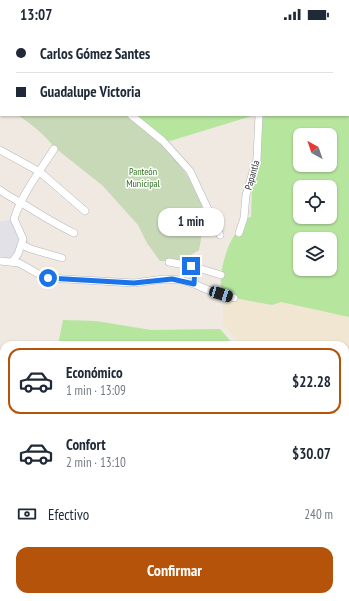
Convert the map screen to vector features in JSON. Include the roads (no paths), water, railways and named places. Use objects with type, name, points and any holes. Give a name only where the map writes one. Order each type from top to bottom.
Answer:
[{"type":"street","points":[[132,116],[163,141],[190,171],[220,235]]},
{"type":"street","name":"Papantla","points":[[239,233],[244,218],[246,195],[257,159],[260,116]]},
{"type":"street","points":[[0,150],[40,172],[85,211]]},
{"type":"street","points":[[12,262],[18,254],[23,239],[14,219],[21,202],[54,150]]},
{"type":"street","points":[[0,190],[10,198],[21,202],[63,228],[74,233]]},
{"type":"street","points":[[22,245],[62,258]]},
{"type":"street","points":[[0,261],[12,262],[26,266],[48,278],[134,283],[172,279],[194,284],[213,292],[234,298]]},
{"type":"street","points":[[169,262],[195,267],[221,275]]},
{"type":"street","points":[[194,284],[195,267]]},
{"type":"park label","name":"Panteón Municipal","points":[[143,176]]}]
